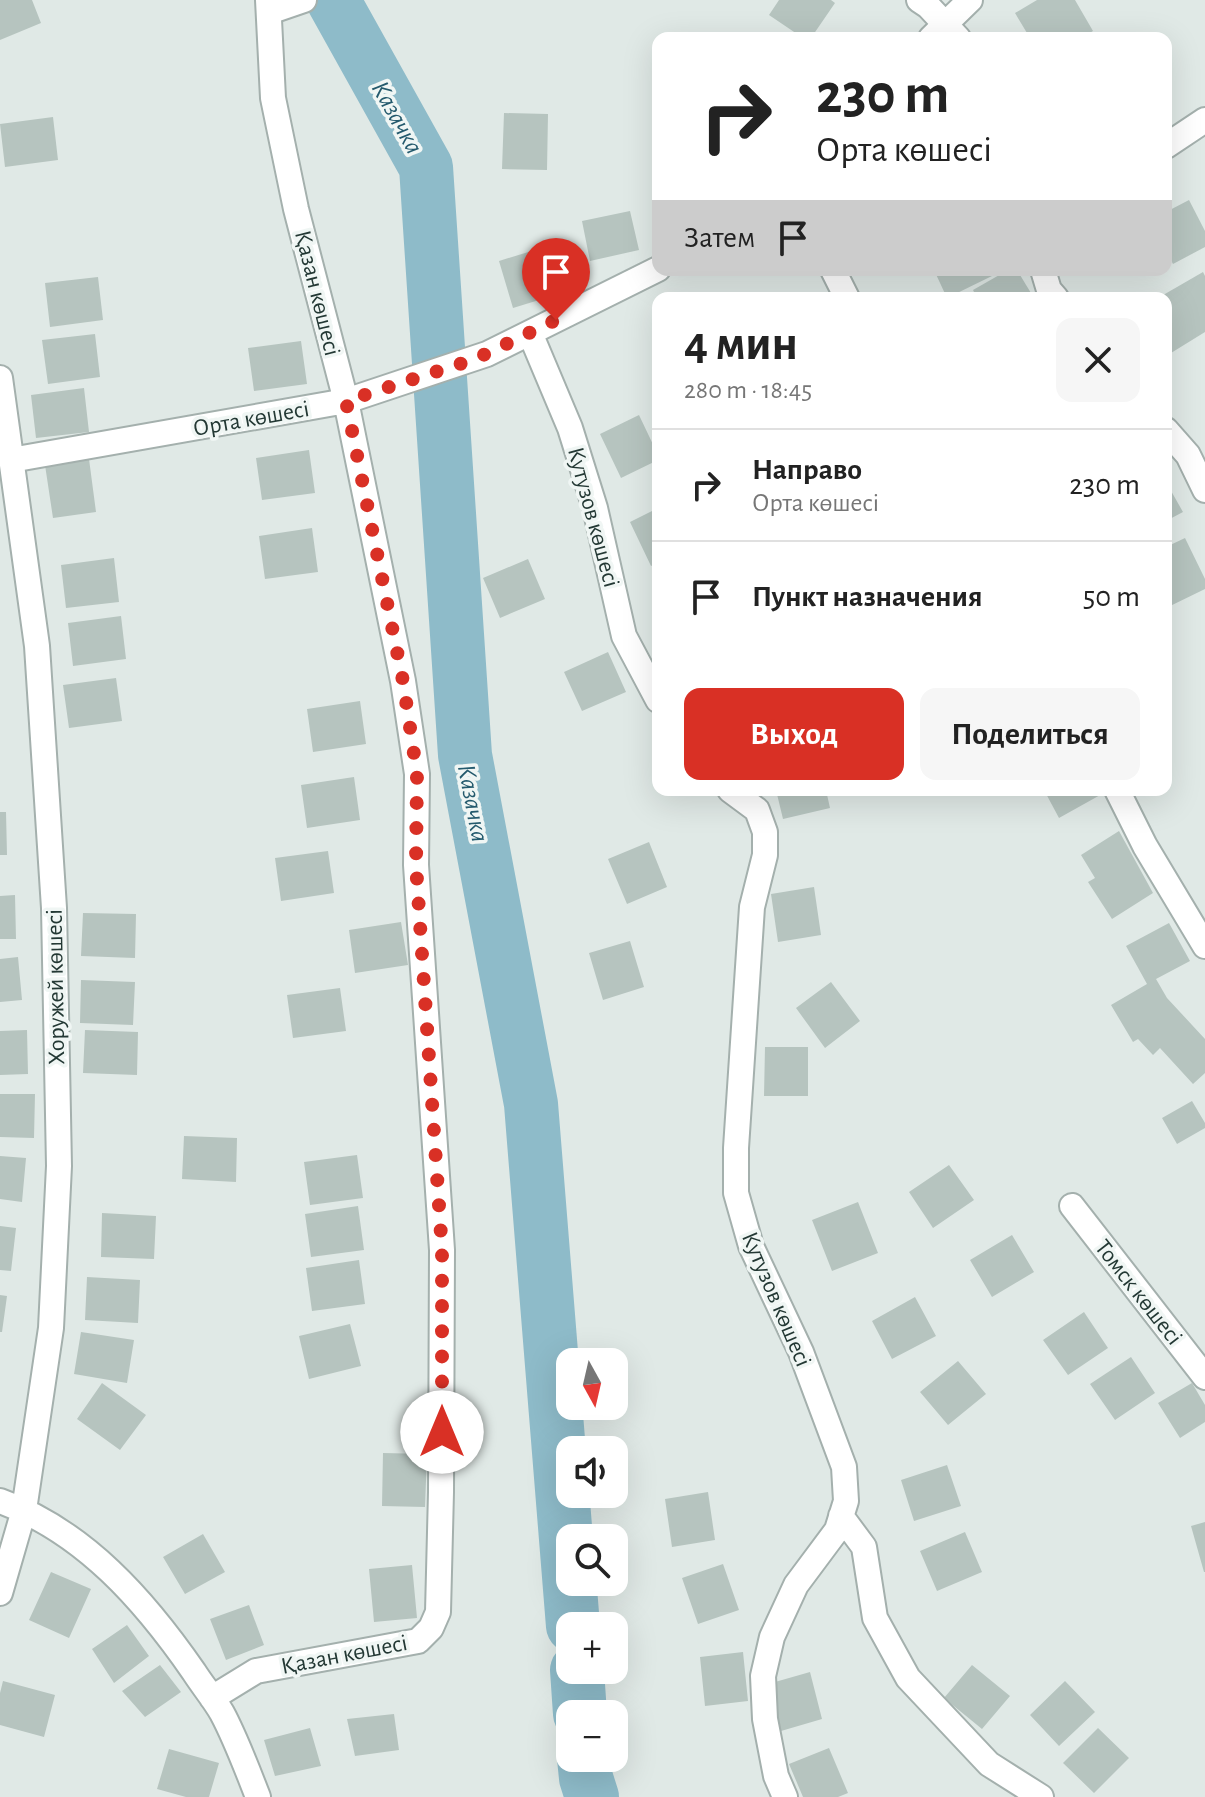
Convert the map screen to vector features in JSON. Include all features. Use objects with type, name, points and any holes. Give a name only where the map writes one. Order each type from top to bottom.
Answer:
[{"type":"street","points":[[919,0],[928,6],[944,32]]},
{"type":"street","points":[[946,32],[970,0]]},
{"type":"street","name":"Қазан көшесі","points":[[212,1698],[256,1671],[418,1641],[431,1628],[438,1612],[442,1477],[442,1250],[416,865],[417,774],[354,398],[296,209],[273,98],[283,4]]},
{"type":"street","points":[[1172,142],[1205,120]]},
{"type":"street","name":"Орта көшесі","points":[[11,460],[354,398],[475,359],[652,272]]},
{"type":"street","name":"Кутузов көшесі","points":[[530,333],[570,428],[595,508],[624,636],[652,689]]},
{"type":"street","name":"Хоружей көшесі","points":[[0,378],[37,646],[54,908],[59,1166],[51,1328],[24,1510],[0,1593]]},
{"type":"street","points":[[1172,437],[1188,455],[1205,490]]},
{"type":"street","name":"Кутузов көшесі","points":[[738,796],[757,810],[765,832],[765,855],[752,907],[736,1148],[736,1193],[751,1246],[801,1352],[844,1467],[846,1501],[837,1530],[796,1585],[772,1637],[763,1676],[765,1719],[776,1776],[785,1797]]},
{"type":"street","points":[[1120,796],[1145,846],[1205,946]]},
{"type":"street","name":"Томск көшесі","points":[[1072,1206],[1205,1377]]},
{"type":"street","points":[[0,1501],[24,1510],[78,1543],[123,1583],[169,1636],[221,1712],[258,1797]]},
{"type":"street","points":[[841,1516],[864,1547],[875,1618],[908,1678],[989,1764],[1041,1797]]},
{"type":"building","points":[[0,0],[32,0],[41,23],[0,40]]},
{"type":"building","points":[[779,0],[831,0],[835,3],[815,32],[794,32],[769,15]]},
{"type":"building","points":[[1037,0],[1075,0],[1093,31],[1026,32],[1015,13]]},
{"type":"building","points":[[504,113],[548,114],[547,170],[502,169]]},
{"type":"building","points":[[53,117],[58,160],[5,167],[0,124]]},
{"type":"building","points":[[1189,200],[1205,231],[1205,247],[1173,264],[1172,262],[1172,209]]},
{"type":"building","points":[[630,211],[639,250],[590,261],[582,221]]},
{"type":"building","points":[[538,249],[552,296],[513,308],[499,261]]},
{"type":"building","points":[[1203,272],[1205,332],[1172,352],[1172,292],[1168,292]]},
{"type":"building","points":[[937,276],[992,276],[959,292],[944,292]]},
{"type":"building","points":[[998,276],[1021,276],[1030,292],[974,292]]},
{"type":"building","points":[[98,277],[103,320],[50,327],[45,283]]},
{"type":"building","points":[[95,334],[100,377],[48,384],[42,340]]},
{"type":"building","points":[[301,341],[307,384],[254,391],[248,348]]},
{"type":"building","points":[[84,388],[89,432],[36,438],[31,395]]},
{"type":"building","points":[[639,415],[652,442],[652,463],[621,478],[600,434]]},
{"type":"building","points":[[309,450],[315,493],[262,500],[256,458]]},
{"type":"building","points":[[89,459],[96,512],[53,518],[45,465]]},
{"type":"building","points":[[1172,493],[1183,512],[1172,518]]},
{"type":"building","points":[[652,511],[652,566],[651,566],[630,522]]},
{"type":"building","points":[[312,528],[318,572],[265,579],[259,536]]},
{"type":"building","points":[[1185,538],[1205,579],[1205,589],[1172,605],[1172,544]]},
{"type":"building","points":[[114,558],[119,602],[66,608],[61,565]]},
{"type":"building","points":[[528,559],[545,599],[500,618],[483,578]]},
{"type":"building","points":[[121,616],[126,659],[73,666],[68,623]]},
{"type":"building","points":[[608,652],[626,692],[582,711],[564,672]]},
{"type":"building","points":[[116,678],[122,721],[69,728],[63,685]]},
{"type":"building","points":[[360,701],[366,744],[313,752],[307,709]]},
{"type":"building","points":[[354,777],[360,820],[307,828],[301,785]]},
{"type":"building","points":[[777,796],[827,796],[830,808],[783,819]]},
{"type":"building","points":[[1047,796],[1098,796],[1059,818]]},
{"type":"building","points":[[0,812],[6,812],[7,855],[0,855]]},
{"type":"building","points":[[1119,831],[1153,893],[1112,919],[1088,882],[1095,878],[1081,855]]},
{"type":"building","points":[[649,842],[667,887],[627,904],[608,859]]},
{"type":"building","points":[[328,851],[334,893],[281,901],[275,858]]},
{"type":"building","points":[[814,887],[821,935],[778,942],[771,894]]},
{"type":"building","points":[[15,895],[16,939],[0,939],[0,896]]},
{"type":"building","points":[[83,913],[136,914],[135,958],[81,956]]},
{"type":"building","points":[[401,922],[408,965],[355,973],[349,930]]},
{"type":"building","points":[[1169,923],[1190,961],[1156,979],[1167,998],[1205,1039],[1205,1073],[1193,1084],[1160,1048],[1153,1055],[1138,1039],[1133,1042],[1111,1005],[1147,984],[1126,946]]},
{"type":"building","points":[[630,941],[644,987],[603,1000],[589,953]]},
{"type":"building","points":[[18,957],[22,1000],[0,1002],[0,959]]},
{"type":"building","points":[[81,980],[135,982],[133,1025],[80,1023]]},
{"type":"building","points":[[831,982],[860,1021],[825,1048],[796,1008]]},
{"type":"building","points":[[340,988],[346,1031],[293,1038],[287,995]]},
{"type":"building","points":[[27,1030],[28,1074],[0,1075],[0,1031]]},
{"type":"building","points":[[85,1030],[138,1032],[137,1075],[83,1073]]},
{"type":"building","points":[[765,1047],[808,1047],[808,1096],[764,1096]]},
{"type":"building","points":[[0,1094],[35,1094],[34,1138],[0,1137]]},
{"type":"building","points":[[1192,1101],[1205,1128],[1177,1144],[1162,1118]]},
{"type":"building","points":[[184,1136],[237,1138],[236,1182],[182,1179]]},
{"type":"building","points":[[357,1155],[363,1198],[310,1205],[304,1162]]},
{"type":"building","points":[[0,1156],[26,1158],[22,1202],[0,1199]]},
{"type":"building","points":[[949,1165],[974,1200],[933,1228],[909,1192]]},
{"type":"building","points":[[858,1202],[878,1253],[832,1271],[812,1220]]},
{"type":"building","points":[[358,1206],[364,1250],[311,1257],[305,1214]]},
{"type":"building","points":[[102,1213],[156,1216],[154,1259],[101,1257]]},
{"type":"building","points":[[0,1226],[16,1228],[11,1271],[0,1270]]},
{"type":"building","points":[[1012,1235],[1034,1272],[992,1297],[970,1260]]},
{"type":"building","points":[[359,1260],[365,1304],[312,1311],[306,1268]]},
{"type":"building","points":[[87,1277],[140,1280],[138,1323],[85,1320]]},
{"type":"building","points":[[0,1295],[7,1296],[2,1332],[0,1332]]},
{"type":"building","points":[[915,1297],[936,1336],[892,1359],[872,1321]]},
{"type":"building","points":[[1084,1312],[1108,1348],[1068,1375],[1043,1340]]},
{"type":"building","points":[[350,1324],[361,1366],[309,1379],[299,1336]]},
{"type":"building","points":[[81,1332],[134,1340],[127,1383],[74,1374]]},
{"type":"building","points":[[1131,1357],[1155,1393],[1115,1420],[1090,1384]]},
{"type":"building","points":[[958,1361],[986,1394],[948,1425],[920,1392]]},
{"type":"building","points":[[102,1383],[146,1415],[120,1450],[77,1419]]},
{"type":"building","points":[[1192,1383],[1205,1405],[1205,1422],[1180,1438],[1158,1403]]},
{"type":"building","points":[[383,1453],[427,1454],[425,1507],[382,1506]]},
{"type":"building","points":[[947,1465],[961,1506],[914,1521],[901,1480]]},
{"type":"building","points":[[708,1492],[715,1540],[672,1547],[665,1499]]},
{"type":"building","points":[[1205,1522],[1205,1572],[1204,1572],[1191,1526]]},
{"type":"building","points":[[965,1532],[982,1572],[937,1591],[920,1551]]},
{"type":"building","points":[[203,1534],[225,1572],[185,1594],[163,1557]]},
{"type":"building","points":[[723,1564],[739,1610],[698,1624],[682,1578]]},
{"type":"building","points":[[412,1565],[417,1618],[374,1622],[369,1569]]},
{"type":"building","points":[[51,1572],[91,1589],[69,1638],[29,1620]]},
{"type":"building","points":[[249,1605],[264,1645],[226,1660],[210,1619]]},
{"type":"building","points":[[127,1625],[149,1656],[114,1683],[92,1649]]},
{"type":"building","points":[[743,1652],[748,1701],[705,1706],[700,1657]]},
{"type":"building","points":[[160,1665],[181,1692],[145,1717],[122,1691]]},
{"type":"building","points":[[972,1665],[1010,1696],[982,1729],[944,1698]]},
{"type":"building","points":[[810,1672],[822,1719],[781,1731],[768,1684]]},
{"type":"building","points":[[3,1681],[55,1695],[44,1737],[0,1725]]},
{"type":"building","points":[[1065,1681],[1095,1712],[1059,1746],[1030,1715]]},
{"type":"building","points":[[394,1714],[399,1750],[355,1756],[347,1719]]},
{"type":"building","points":[[310,1728],[321,1766],[275,1776],[264,1740]]},
{"type":"building","points":[[1098,1728],[1129,1758],[1094,1793],[1063,1763]]},
{"type":"building","points":[[829,1748],[848,1793],[838,1797],[803,1797],[789,1764]]},
{"type":"building","points":[[169,1749],[219,1763],[209,1797],[186,1797],[157,1789]]},
{"type":"waterway","name":"Казачка","points":[[333,0],[426,167],[465,755],[531,1104],[572,1612]]},
{"type":"waterway","name":"Казачка","points":[[578,1684],[579,1700]]},
{"type":"waterway","name":"Казачка","points":[[585,1772],[592,1797]]},
{"type":"route","points":[[442,1432],[442,1250],[416,865],[417,774],[403,681],[346,401],[475,359],[556,320]]}]
